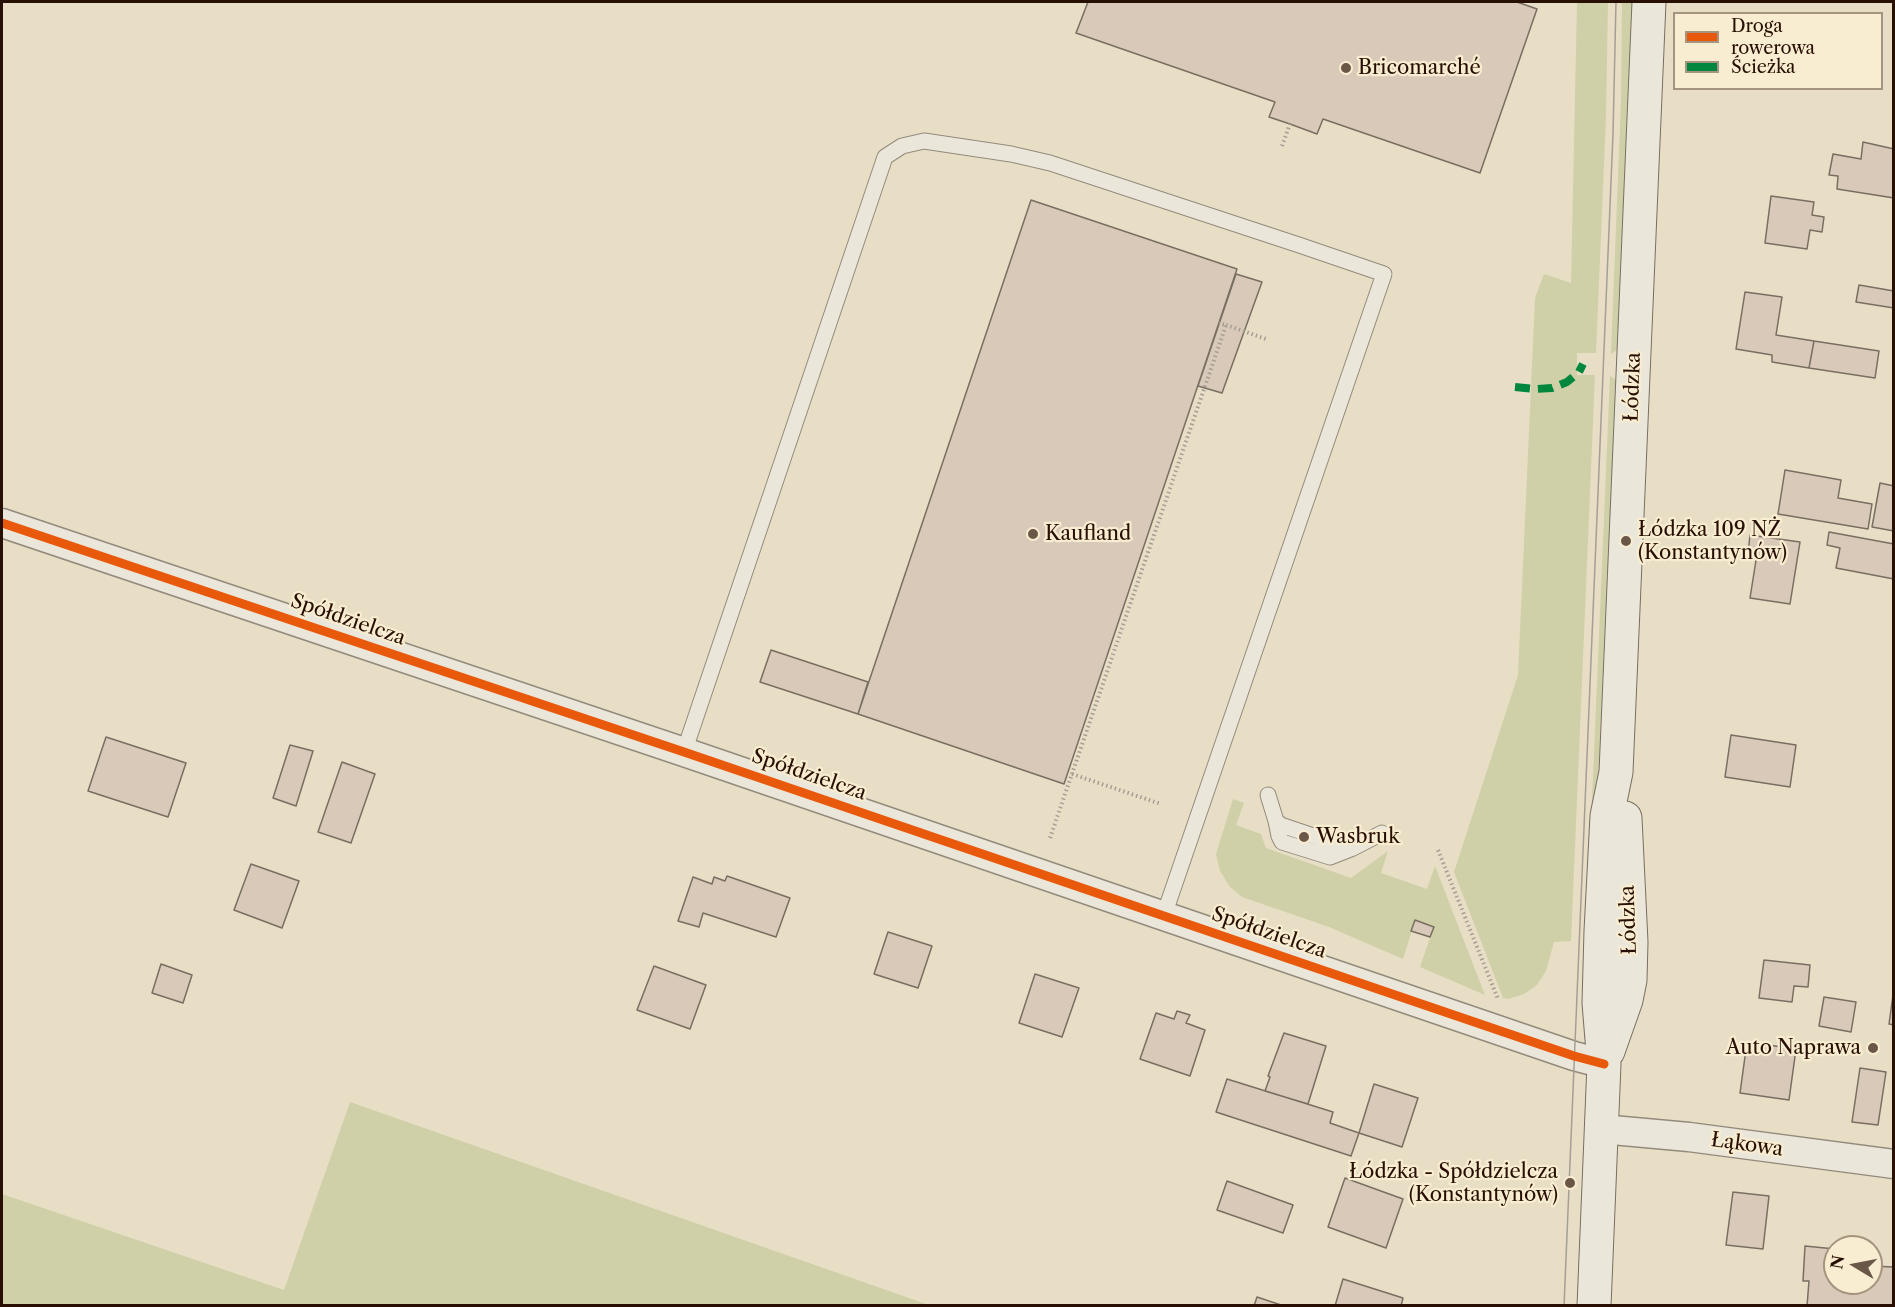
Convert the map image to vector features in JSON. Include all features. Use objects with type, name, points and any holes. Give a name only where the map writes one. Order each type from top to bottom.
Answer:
[{"type":"main road","name":"Łódzka","points":[[1594,1305],[1604,1064],[1626,1000],[1630,980],[1631,954],[1624,814],[1616,772],[1649,2]]},
{"type":"street","name":"Spółdzielcza","points":[[2,523],[684,752],[1487,1027],[1604,1064]]},
{"type":"street","name":"Łąkowa","points":[[1601,1129],[1689,1137],[1893,1164]]},
{"type":"lane","points":[[684,752],[885,157],[902,146],[924,141],[1011,154],[1050,163],[1384,274],[1164,915]]},
{"type":"lane","points":[[1268,795],[1276,821],[1281,825],[1353,848],[1382,833]]},
{"type":"path","points":[[1282,146],[1290,124]]},
{"type":"path","points":[[1219,323],[1266,339]]},
{"type":"path","points":[[1050,838],[1226,325]]},
{"type":"path","points":[[1072,774],[1161,804]]},
{"type":"path","points":[[1438,849],[1500,1004]]},
{"type":"green space","points":[[1577,2],[1608,2],[1606,117],[1596,353],[1577,353],[1577,375],[1595,375],[1571,941],[1554,942],[1546,971],[1537,985],[1524,994],[1508,999],[1503,998],[1454,872],[1518,675],[1535,298],[1544,274],[1571,283]]},
{"type":"green space","points":[[1622,2],[1632,2],[1617,350],[1611,354],[1621,100]]},
{"type":"green space","points":[[1610,376],[1616,380],[1591,941],[1586,941]]},
{"type":"green space","points":[[1233,799],[1244,803],[1236,825],[1261,834],[1266,848],[1351,878],[1388,851],[1381,873],[1427,889],[1435,866],[1485,995],[1420,967],[1434,926],[1415,921],[1403,959],[1329,927],[1242,897],[1230,887],[1220,871],[1216,854]]},
{"type":"green space","points":[[350,1102],[929,1305],[2,1305],[2,1194],[284,1290]]},
{"type":"building","name":"Bricomarché","points":[[1088,2],[1517,2],[1537,9],[1480,173],[1323,119],[1317,134],[1269,117],[1275,102],[1076,33]]},
{"type":"building","points":[[1863,142],[1894,149],[1894,198],[1837,189],[1838,176],[1829,175],[1833,154],[1861,159]]},
{"type":"building","points":[[1771,196],[1814,202],[1812,215],[1824,217],[1822,232],[1810,230],[1807,249],[1765,243]]},
{"type":"building","name":"Kaufland","points":[[1031,200],[1237,269],[1064,784],[858,714]]},
{"type":"building","points":[[1236,274],[1262,282],[1222,393],[1198,386]]},
{"type":"building","points":[[1859,285],[1894,291],[1894,308],[1856,302]]},
{"type":"building","points":[[1745,292],[1782,297],[1776,335],[1814,341],[1809,368],[1772,362],[1772,355],[1736,349]]},
{"type":"building","points":[[1814,341],[1879,351],[1875,378],[1809,368]]},
{"type":"building","points":[[1785,470],[1841,480],[1838,498],[1872,504],[1868,529],[1778,514]]},
{"type":"building","points":[[1880,483],[1894,486],[1894,531],[1872,527]]},
{"type":"building","points":[[1829,532],[1894,544],[1894,579],[1836,568],[1840,548],[1827,545]]},
{"type":"building","points":[[1750,535],[1800,542],[1790,604],[1750,598],[1757,554],[1748,553]]},
{"type":"building","points":[[771,650],[868,682],[858,714],[760,682]]},
{"type":"building","points":[[1731,735],[1796,745],[1790,787],[1725,777]]},
{"type":"building","points":[[106,737],[186,763],[168,817],[88,791]]},
{"type":"building","points":[[290,745],[313,751],[296,806],[273,798]]},
{"type":"building","points":[[342,762],[375,774],[351,843],[318,832]]},
{"type":"building","points":[[251,864],[299,881],[282,928],[234,910]]},
{"type":"building","points":[[727,876],[790,898],[776,937],[703,913],[699,927],[678,921],[693,877],[712,884],[714,877],[725,881]]},
{"type":"building","points":[[1415,920],[1434,927],[1430,937],[1411,931]]},
{"type":"building","points":[[888,932],[932,946],[918,988],[874,974]]},
{"type":"building","points":[[1764,960],[1810,965],[1808,987],[1794,986],[1792,1002],[1759,998]]},
{"type":"building","points":[[161,964],[192,975],[183,1003],[152,993]]},
{"type":"building","points":[[654,966],[706,985],[690,1029],[637,1010]]},
{"type":"building","points":[[1035,974],[1079,988],[1062,1037],[1019,1023]]},
{"type":"building","points":[[1894,988],[1894,1025],[1889,1024]]},
{"type":"building","points":[[1824,997],[1856,1002],[1851,1032],[1819,1026]]},
{"type":"building","points":[[1177,1011],[1190,1015],[1186,1023],[1205,1030],[1190,1076],[1140,1059],[1156,1013],[1174,1019]]},
{"type":"building","points":[[1284,1033],[1326,1046],[1308,1104],[1265,1091],[1270,1077],[1268,1076]]},
{"type":"building","points":[[1747,1042],[1796,1049],[1789,1100],[1740,1093]]},
{"type":"building","points":[[1860,1068],[1886,1072],[1878,1125],[1852,1122]]},
{"type":"building","points":[[1227,1079],[1333,1112],[1330,1123],[1359,1133],[1351,1156],[1216,1112]]},
{"type":"building","points":[[1374,1084],[1418,1098],[1402,1147],[1359,1133]]},
{"type":"building","points":[[1345,1178],[1403,1199],[1386,1248],[1328,1227]]},
{"type":"building","points":[[1227,1181],[1293,1205],[1283,1233],[1217,1210]]},
{"type":"building","points":[[1733,1192],[1769,1196],[1763,1249],[1726,1245]]},
{"type":"building","points":[[1805,1246],[1823,1248],[1823,1295],[1883,1295],[1883,1267],[1894,1267],[1894,1306],[1807,1306],[1809,1281],[1803,1281]]},
{"type":"building","points":[[1343,1279],[1403,1298],[1401,1306],[1335,1306]]},
{"type":"building","points":[[1257,1297],[1284,1306],[1254,1306]]},
{"type":"tram line","points":[[1564,1306],[1613,134],[1616,2]]},
{"type":"marked path","points":[[1515,387],[1552,388],[1567,382],[1579,372],[1583,364]]},
{"type":"cycle path","points":[[2,523],[684,752],[1574,1056],[1604,1064]]},
{"type":"place","name":"Bricomarché","points":[[1346,68]]},
{"type":"place","name":"Kaufland","points":[[1033,534]]},
{"type":"place","name":"Łódzka 109 NŻ (Konstantynów)","points":[[1626,541]]},
{"type":"place","name":"Wasbruk","points":[[1304,837]]},
{"type":"place","name":"Auto Naprawa","points":[[1873,1048]]},
{"type":"place","name":"Łódzka - Spółdzielcza (Konstantynów)","points":[[1570,1183]]}]
